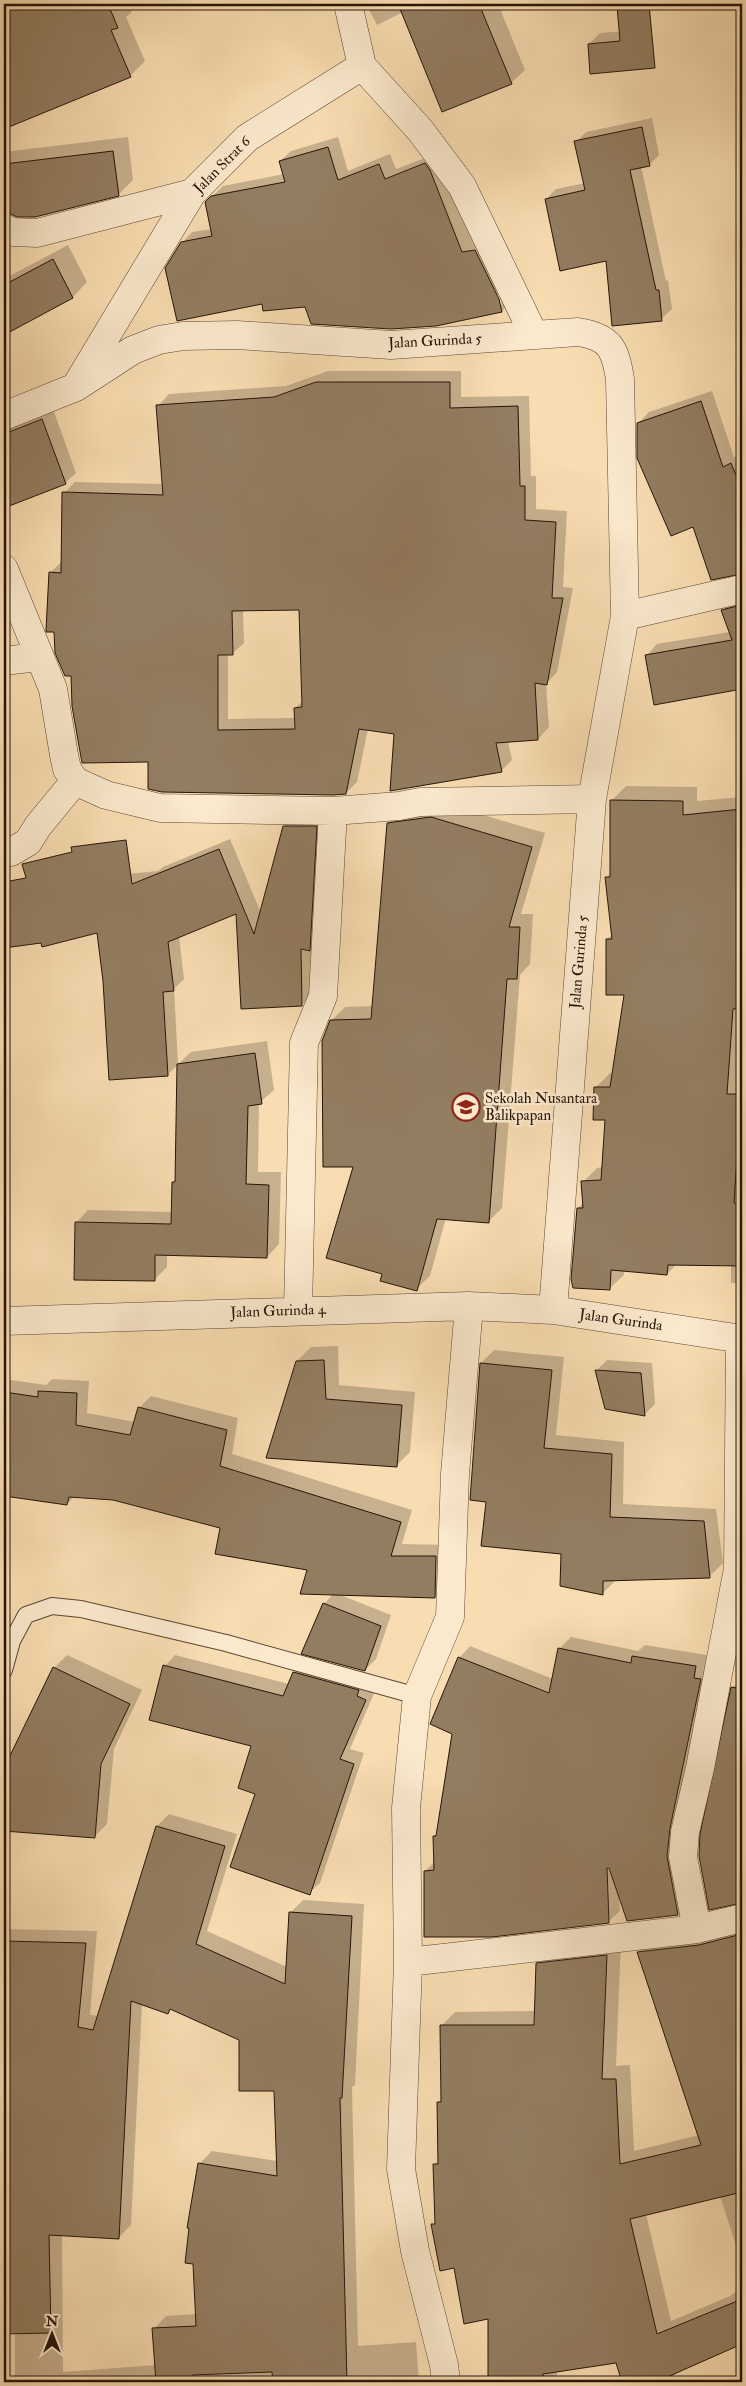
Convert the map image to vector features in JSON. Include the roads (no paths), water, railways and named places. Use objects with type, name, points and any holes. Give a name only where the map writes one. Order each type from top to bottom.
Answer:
[{"type":"street","points":[[348,4],[362,66],[420,130],[462,186],[534,335]]},
{"type":"street","name":"Jalan Strat 6","points":[[76,386],[192,193],[246,138],[362,66]]},
{"type":"street","points":[[4,228],[13,232],[36,233],[192,193]]},
{"type":"street","name":"Jalan Gurinda 5","points":[[4,416],[76,386],[133,350],[159,340],[183,336],[237,335],[391,345],[578,332],[595,335],[607,342],[616,358],[620,379],[625,616],[592,799],[553,1310]]},
{"type":"street","points":[[4,570],[38,657],[53,689],[68,769],[75,781],[106,796],[160,808],[333,811],[399,806],[420,802],[592,799]]},
{"type":"street","points":[[625,616],[742,589]]},
{"type":"street","points":[[4,661],[38,657]]},
{"type":"street","points":[[4,853],[11,852],[28,842],[38,826],[75,781]]},
{"type":"street","points":[[298,1310],[304,1043],[323,996],[333,811]]},
{"type":"street","points":[[446,2382],[444,2365],[415,2251],[401,2169],[408,1962],[406,1808],[417,1696],[450,1617],[455,1474],[469,1306]]},
{"type":"street","name":"Jalan Gurinda 4","points":[[4,1321],[298,1310],[469,1306],[553,1310]]},
{"type":"street","name":"Jalan Gurinda","points":[[553,1310],[741,1339]]},
{"type":"street","points":[[697,1929],[683,1857],[684,1832],[700,1768],[738,1568],[741,1339]]},
{"type":"street","points":[[408,1962],[697,1929],[742,1918]]},
{"type":"lane","points":[[4,1670],[12,1642],[26,1615],[52,1606],[81,1609],[226,1643],[417,1696]]},
{"type":"place","name":"Sekolah Nusantara Balikpapan","points":[[466,1107]]}]
